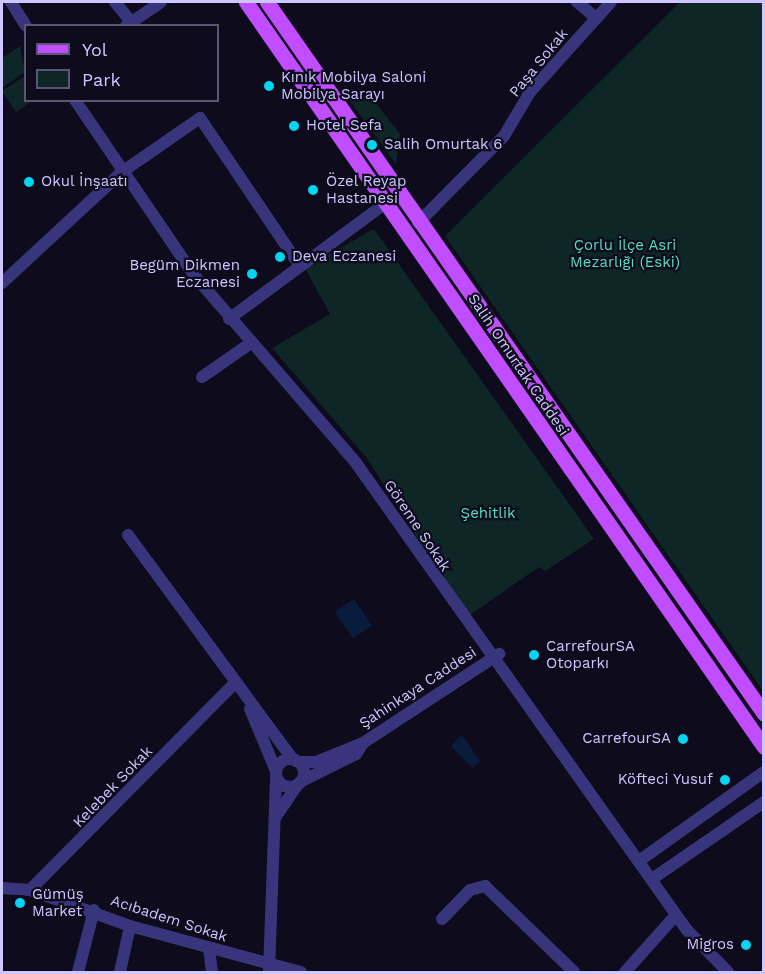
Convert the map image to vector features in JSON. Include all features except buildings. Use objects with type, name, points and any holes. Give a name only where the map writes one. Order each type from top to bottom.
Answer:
[{"type":"main road","name":"Salih Omurtak Caddesi","points":[[246,2],[764,747]]},
{"type":"main road","name":"Salih Omurtak Caddesi","points":[[267,2],[418,223],[764,714]]},
{"type":"street","points":[[10,2],[25,24]]},
{"type":"street","points":[[115,2],[129,24],[161,2]]},
{"type":"street","points":[[577,2],[596,18]]},
{"type":"street","name":"Paşa Sokak","points":[[418,223],[504,136],[530,92],[611,2]]},
{"type":"street","name":"Göreme Sokak","points":[[76,102],[122,172],[229,319],[356,463],[676,915],[728,972]]},
{"type":"street","points":[[2,280],[122,172],[200,118],[300,266]]},
{"type":"street","points":[[229,319],[386,203]]},
{"type":"street","points":[[202,377],[251,343]]},
{"type":"street","points":[[128,535],[249,705],[303,770],[298,784],[273,822]]},
{"type":"street","name":"Şahinkaya Caddesi","points":[[363,742],[494,656]]},
{"type":"street","name":"Kelebek Sokak","points":[[30,890],[235,683]]},
{"type":"street","points":[[249,705],[276,774],[284,786],[298,784],[356,754],[363,742]]},
{"type":"street","points":[[269,969],[276,774],[284,761],[316,762],[363,742]]},
{"type":"street","points":[[639,861],[764,772]]},
{"type":"street","points":[[652,879],[764,802]]},
{"type":"street","points":[[442,920],[470,890],[485,886],[574,972]]},
{"type":"street","points":[[2,888],[30,890]]},
{"type":"street","name":"Acıbadem Sokak","points":[[30,890],[94,910],[130,926],[208,948],[269,969],[301,972]]},
{"type":"street","points":[[78,972],[94,910]]},
{"type":"street","points":[[625,972],[676,915]]},
{"type":"street","points":[[120,972],[130,926]]},
{"type":"street","points":[[208,948],[212,972]]},
{"type":"green space","name":"Çorlu İlçe Asri Mezarlığı (Eski)","points":[[680,2],[763,2],[763,691],[445,236]]},
{"type":"green space","points":[[20,46],[24,73],[2,88],[2,58]]},
{"type":"green space","points":[[24,77],[24,102],[31,102],[16,112],[2,91]]},
{"type":"green space","points":[[344,93],[372,98],[400,134],[396,164]]},
{"type":"green space","name":"Şehitlik","points":[[374,229],[594,539],[545,571],[539,567],[467,617],[366,457],[272,348],[330,314],[305,268]]},
{"type":"water","points":[[354,599],[372,626],[353,638],[335,612]]},
{"type":"water","points":[[462,735],[480,761],[473,768],[451,746]]},
{"type":"place","name":"Kınık Mobilya Saloni Mobilya Sarayı","points":[[269,86]]},
{"type":"place","name":"Hotel Sefa","points":[[294,126]]},
{"type":"place","name":"Salih Omurtak 6","points":[[372,145]]},
{"type":"place","name":"Okul İnşaatı","points":[[29,182]]},
{"type":"place","name":"Özel Reyap Hastanesi","points":[[313,190]]},
{"type":"place","name":"Deva Eczanesi","points":[[280,257]]},
{"type":"place","name":"Begüm Dikmen Eczanesi","points":[[252,274]]},
{"type":"place","name":"CarrefourSA Otoparkı","points":[[534,655]]},
{"type":"place","name":"CarrefourSA","points":[[683,739]]},
{"type":"place","name":"Köfteci Yusuf","points":[[725,780]]},
{"type":"place","name":"Gümüş Market","points":[[20,903]]},
{"type":"place","name":"Migros","points":[[746,945]]}]
